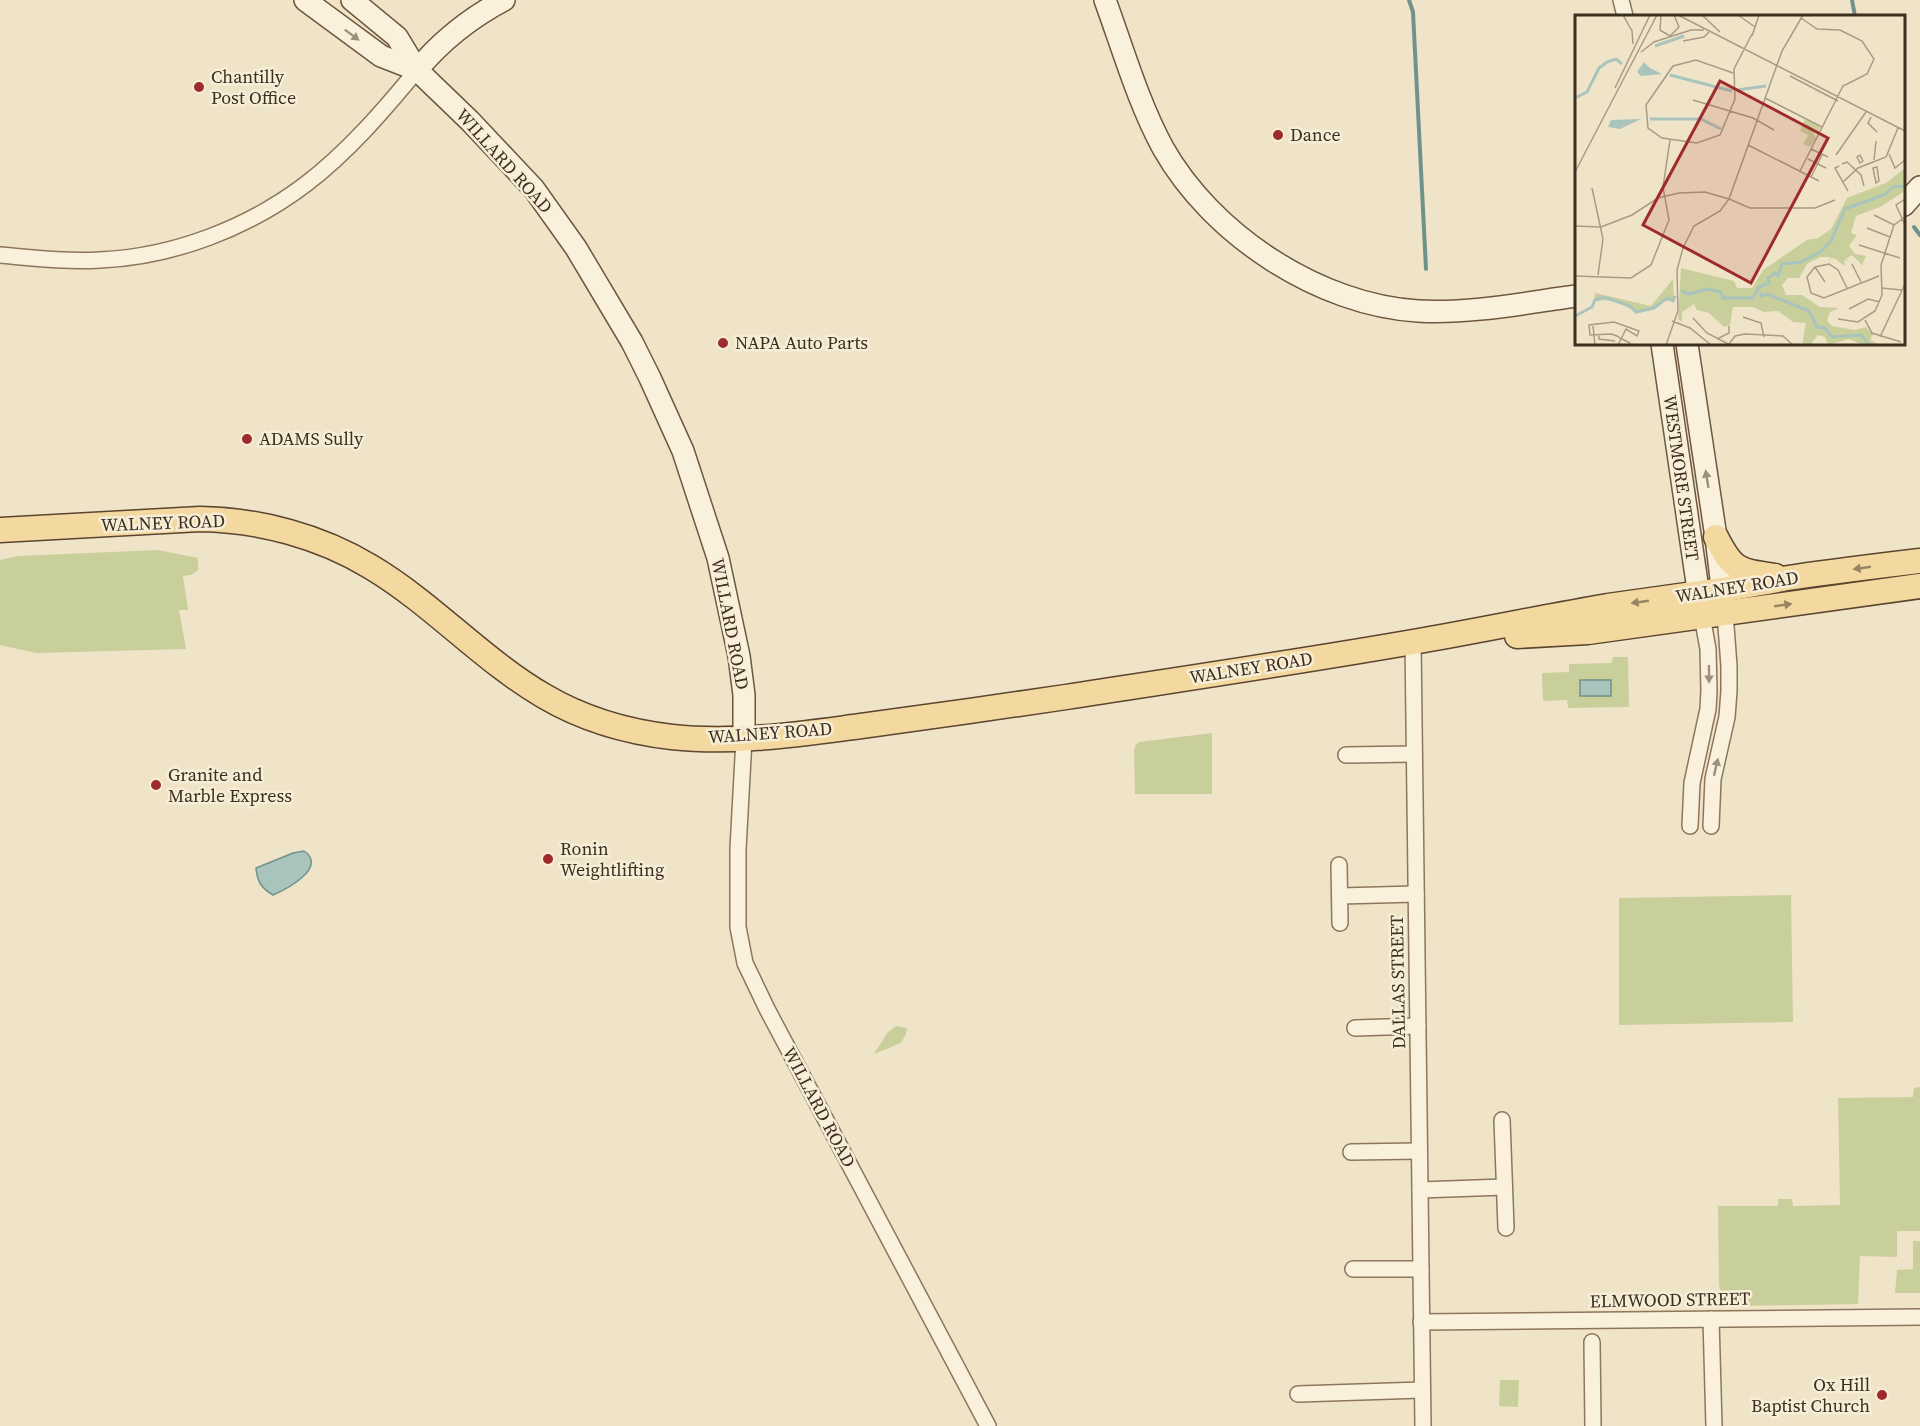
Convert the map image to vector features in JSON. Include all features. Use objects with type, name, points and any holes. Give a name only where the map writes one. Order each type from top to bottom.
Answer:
[{"type":"main road","name":"WALNEY ROAD","points":[[0,530],[229,519],[309,538],[350,555],[375,569],[530,687],[571,710],[618,726],[654,735],[679,738],[744,739],[790,735],[986,709],[1413,642],[1588,632],[1700,605],[1920,586]]},
{"type":"main road","points":[[1716,537],[1726,556],[1737,567],[1756,573],[1790,578]]},
{"type":"main road","name":"WALNEY ROAD","points":[[1724,602],[1790,578],[1920,561]]},
{"type":"street","name":"WILLARD ROAD","points":[[305,0],[381,56],[417,70]]},
{"type":"street","name":"WILLARD ROAD","points":[[352,0],[397,37],[417,70],[470,121],[534,189],[613,308],[670,419],[695,483],[718,558],[739,656],[744,695],[744,739],[737,897],[740,945],[745,963],[767,1009],[988,1426]]},
{"type":"street","points":[[0,255],[83,261],[162,251],[218,233],[272,207],[322,171],[436,48],[459,27],[504,0]]},
{"type":"street","points":[[1105,0],[1143,105],[1165,151],[1189,185],[1210,209],[1236,234],[1274,262],[1303,278],[1352,298],[1416,311],[1473,311],[1575,296]]},
{"type":"street","points":[[1621,0],[1624,15]]},
{"type":"street","points":[[1905,204],[1920,187]]},
{"type":"street","name":"WESTMORE STREET","points":[[1662,345],[1708,649],[1708,709],[1692,783],[1690,826]]},
{"type":"street","name":"WESTMORE STREET","points":[[1687,345],[1716,537],[1730,666],[1727,717],[1713,779],[1711,825]]},
{"type":"street","name":"DALLAS STREET","points":[[1413,642],[1423,1426]]},
{"type":"street","points":[[1346,755],[1414,754]]},
{"type":"street","points":[[1339,865],[1340,923]]},
{"type":"street","points":[[1340,896],[1416,894]]},
{"type":"street","points":[[1355,1028],[1418,1026]]},
{"type":"street","points":[[1503,1120],[1506,1228]]},
{"type":"street","points":[[1350,1152],[1419,1151]]},
{"type":"street","points":[[1420,1190],[1504,1187]]},
{"type":"street","points":[[1353,1269],[1421,1269]]},
{"type":"street","name":"ELMWOOD STREET","points":[[1421,1322],[1920,1317]]},
{"type":"street","points":[[1711,1319],[1714,1426]]},
{"type":"street","points":[[1592,1342],[1593,1426]]},
{"type":"street","points":[[1298,1394],[1422,1390]]},
{"type":"green space","points":[[158,550],[198,558],[198,570],[191,575],[183,576],[188,610],[179,610],[186,649],[36,653],[0,645],[0,560],[18,556]]},
{"type":"green space","points":[[1613,657],[1628,657],[1629,707],[1568,708],[1567,700],[1543,701],[1542,673],[1569,672],[1569,664],[1612,663]]},
{"type":"green space","points":[[1212,733],[1212,794],[1135,794],[1134,751],[1139,742]]},
{"type":"green space","points":[[1791,895],[1793,1022],[1619,1025],[1619,898]]},
{"type":"green space","points":[[896,1026],[907,1028],[901,1043],[874,1054],[888,1032]]},
{"type":"green space","points":[[1920,1087],[1920,1231],[1897,1231],[1897,1257],[1860,1256],[1858,1304],[1738,1306],[1731,1303],[1721,1293],[1719,1285],[1718,1206],[1778,1206],[1778,1199],[1792,1199],[1793,1206],[1840,1205],[1838,1098],[1913,1097],[1914,1088]]},
{"type":"green space","points":[[1913,1241],[1920,1241],[1920,1293],[1895,1293],[1897,1270],[1913,1269]]},
{"type":"green space","points":[[1500,1380],[1519,1380],[1518,1407],[1499,1406]]},
{"type":"water","points":[[1580,680],[1611,680],[1611,696],[1580,696]]},
{"type":"water","points":[[304,851],[310,857],[311,864],[303,877],[273,895],[265,890],[257,877],[256,868]]},
{"type":"waterway","points":[[1409,0],[1413,12],[1426,269]]},
{"type":"waterway","points":[[1852,0],[1855,15]]},
{"type":"waterway","points":[[1914,227],[1920,235]]},
{"type":"place","name":"Chantilly Post Office","points":[[199,87]]},
{"type":"place","name":"Dance","points":[[1278,135]]},
{"type":"place","name":"NAPA Auto Parts","points":[[723,343]]},
{"type":"place","name":"ADAMS Sully","points":[[247,439]]},
{"type":"place","name":"Granite and Marble Express","points":[[156,785]]},
{"type":"place","name":"Ronin Weightlifting","points":[[548,859]]},
{"type":"place","name":"Ox Hill Baptist Church","points":[[1882,1395]]}]
